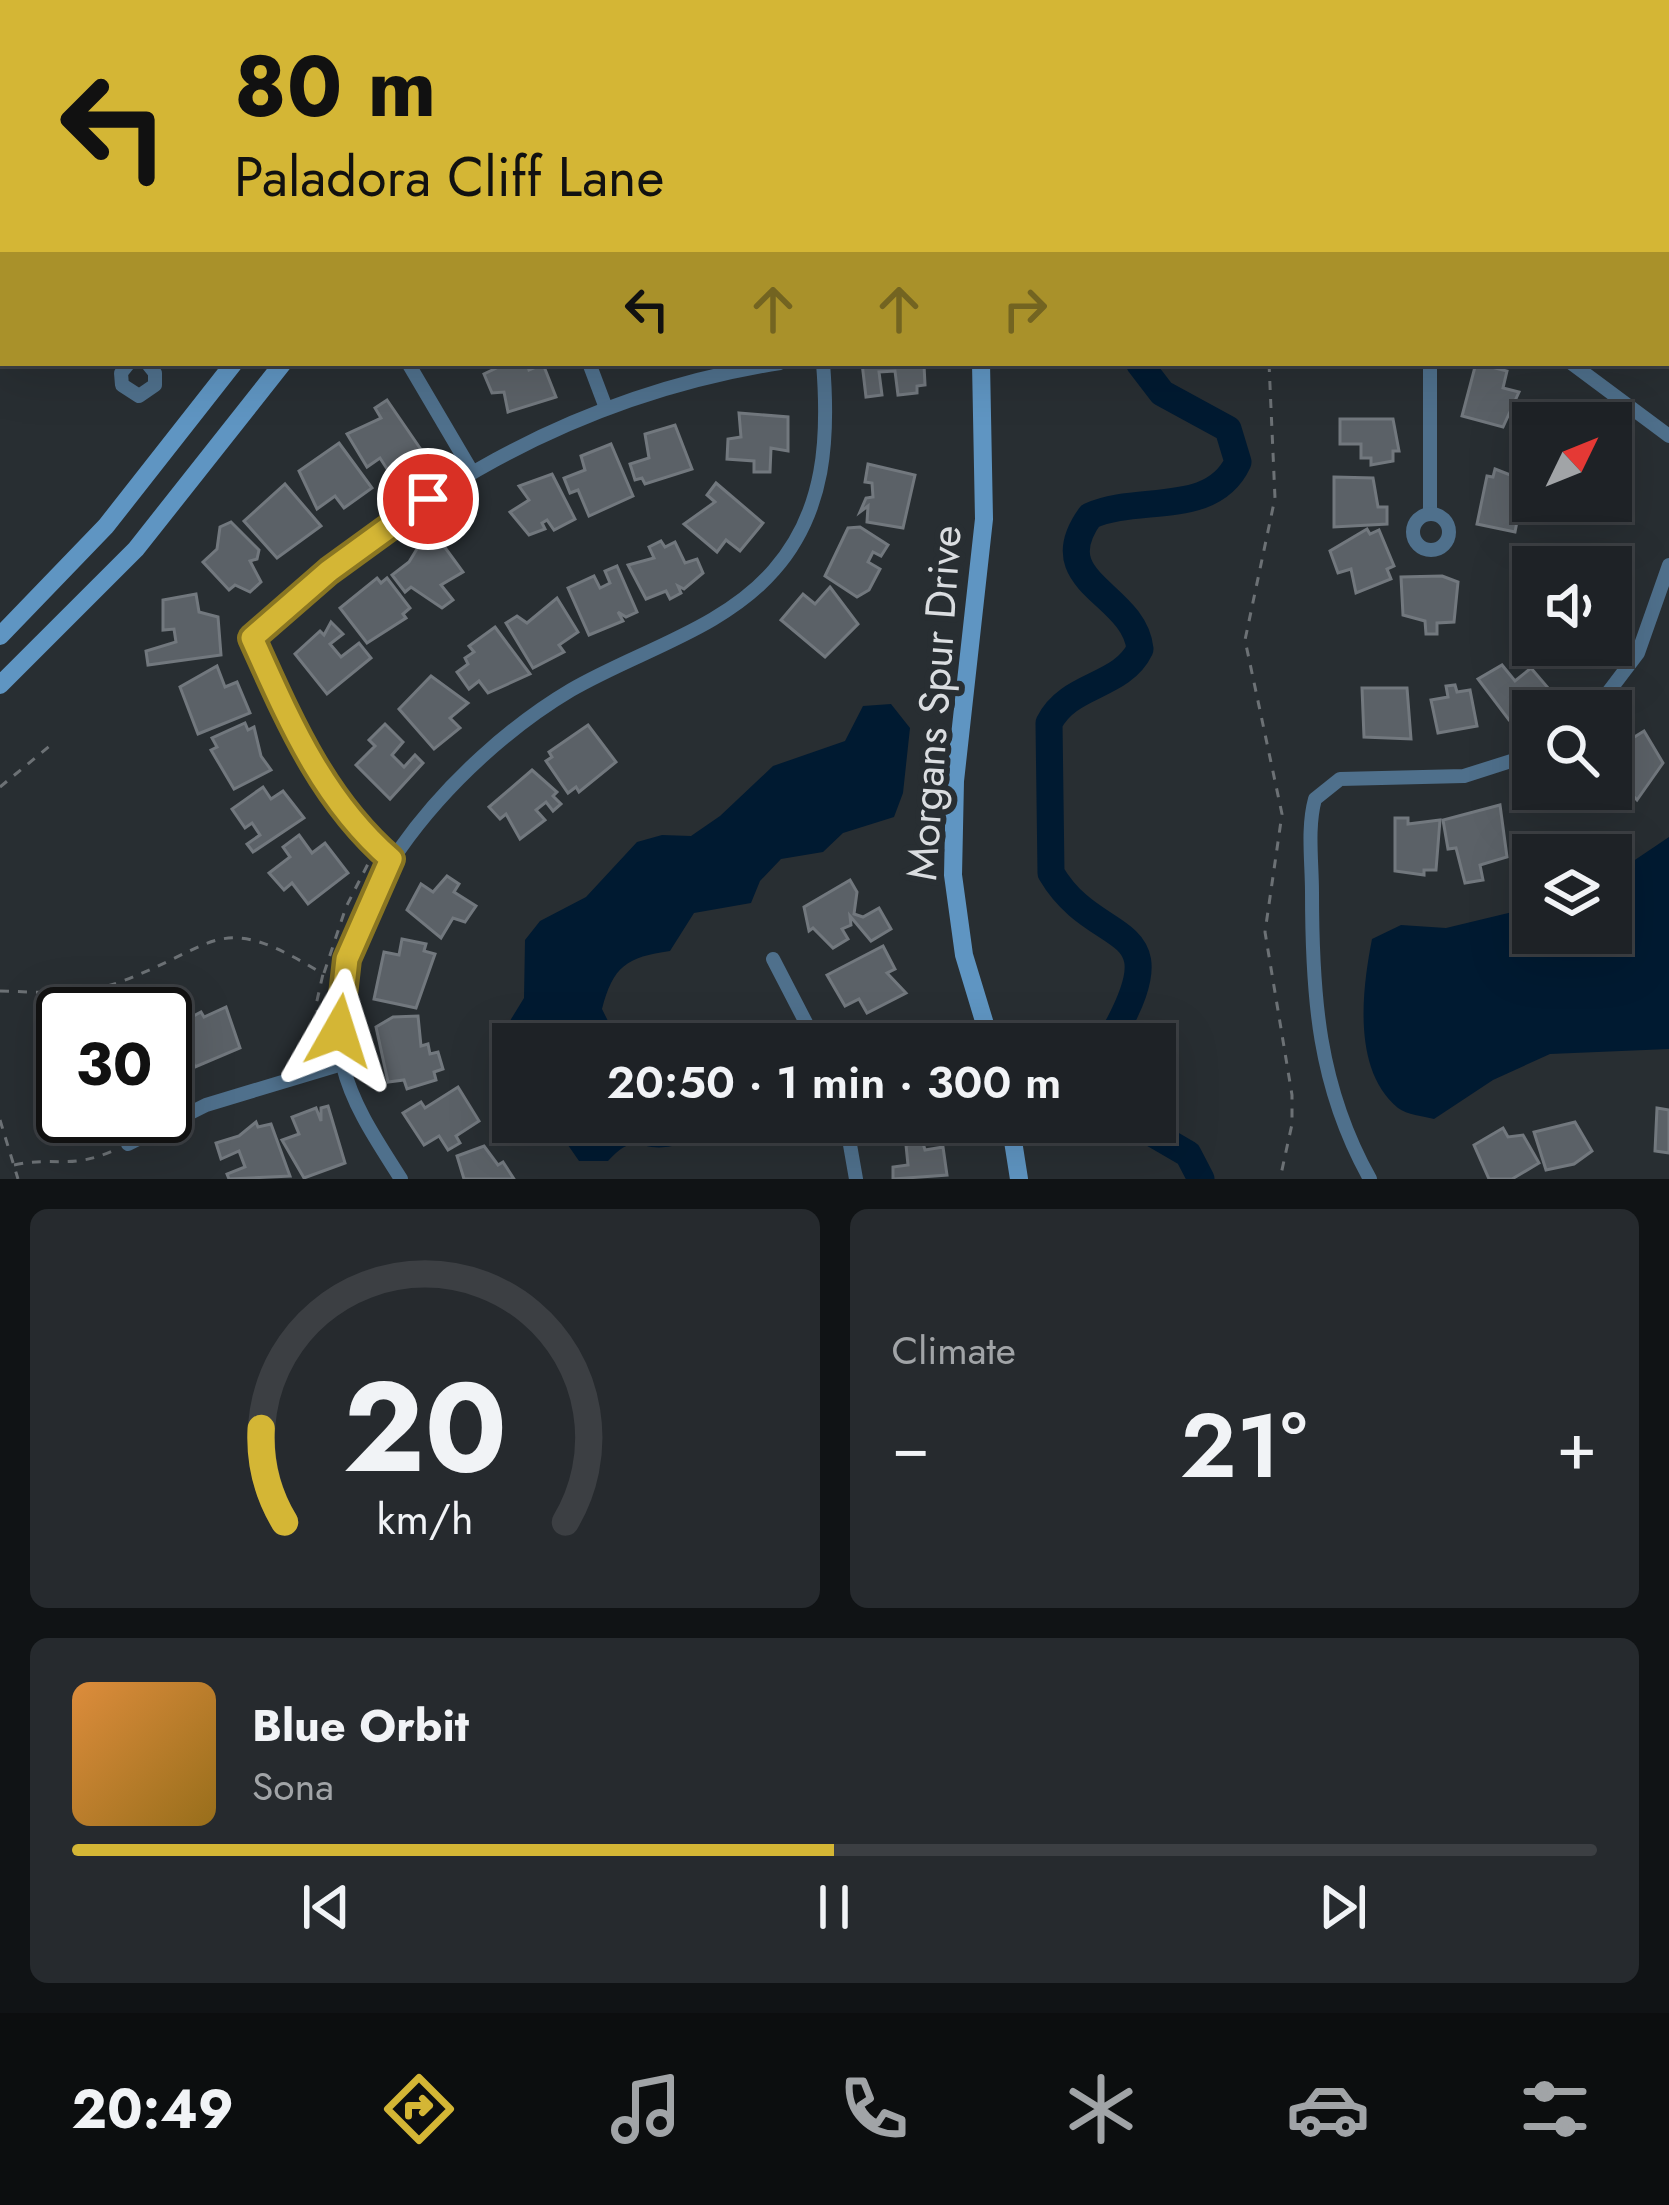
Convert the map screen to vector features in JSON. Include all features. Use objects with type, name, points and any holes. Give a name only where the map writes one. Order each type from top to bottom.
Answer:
[{"type":"main road","points":[[0,635],[106,526],[233,366]]},
{"type":"main road","points":[[0,686],[55,635],[158,524],[281,366]]},
{"type":"main road","name":"Morgans Spur Drive","points":[[981,366],[984,519],[955,782],[952,874],[964,955],[985,1023]]},
{"type":"main road","points":[[30,609],[55,635]]},
{"type":"main road","points":[[1013,1143],[1019,1179]]},
{"type":"street","points":[[127,366],[122,386],[139,396],[155,385],[149,366]]},
{"type":"street","points":[[410,366],[471,470]]},
{"type":"street","points":[[590,366],[606,408]]},
{"type":"street","points":[[386,854],[332,796],[291,727],[252,638],[357,549],[471,470],[606,408],[692,380],[764,366]]},
{"type":"street","points":[[401,1179],[335,1066],[347,959],[386,854],[530,719],[568,692],[710,620],[774,571],[795,543],[823,467],[827,425],[823,366]]},
{"type":"street","points":[[1430,366],[1430,514]]},
{"type":"street","points":[[1575,366],[1669,436]]},
{"type":"street","points":[[1610,690],[1638,652],[1669,565]]},
{"type":"street","points":[[1370,1179],[1338,1113],[1316,1033],[1312,818],[1323,789],[1344,779],[1464,776],[1512,761]]},
{"type":"street","points":[[773,959],[807,1023]]},
{"type":"street","points":[[128,1144],[206,1105],[335,1066]]},
{"type":"street","points":[[850,1143],[856,1179]]},
{"type":"path","points":[[1269,366],[1275,498],[1245,640],[1282,814],[1264,932],[1292,1095],[1280,1179]]},
{"type":"path","points":[[0,788],[52,744]]},
{"type":"path","points":[[335,1066],[316,1005],[323,974],[358,879],[386,854]]},
{"type":"path","points":[[0,991],[62,993],[116,983],[226,935],[249,937],[323,974]]},
{"type":"path","points":[[0,1120],[18,1179]]},
{"type":"path","points":[[14,1165],[37,1160],[75,1165],[128,1144]]},
{"type":"water","points":[[891,704],[910,728],[903,793],[894,817],[843,833],[823,852],[781,859],[760,881],[751,903],[694,913],[670,951],[632,961],[617,973],[602,1009],[609,1023],[509,1023],[524,998],[525,940],[540,921],[586,897],[637,842],[662,835],[691,836],[720,816],[773,766],[845,741],[863,706]]},
{"type":"water","points":[[1669,837],[1669,1049],[1550,1054],[1493,1080],[1434,1119],[1398,1108],[1383,1092],[1367,1051],[1365,982],[1372,939],[1401,925],[1446,928],[1512,912],[1512,954],[1632,954],[1632,862]]},
{"type":"water","points":[[567,1143],[673,1143],[661,1147],[632,1144],[608,1161],[579,1161]]},
{"type":"building","points":[[501,366],[528,366],[529,370],[544,366],[556,397],[508,412],[504,392],[492,393],[484,374]]},
{"type":"building","points":[[862,366],[924,366],[925,385],[917,386],[917,393],[898,395],[895,371],[879,372],[882,395],[866,397]]},
{"type":"building","points":[[1475,366],[1507,371],[1503,388],[1519,392],[1503,427],[1462,416]]},
{"type":"building","points":[[387,400],[422,451],[389,472],[380,458],[367,467],[347,434],[381,418],[375,408]]},
{"type":"building","points":[[739,413],[788,417],[788,451],[771,448],[770,472],[754,472],[754,461],[727,459],[728,439],[741,437]]},
{"type":"building","points":[[1340,419],[1393,419],[1399,451],[1393,451],[1393,461],[1371,465],[1371,458],[1361,458],[1361,444],[1340,444]]},
{"type":"building","points":[[675,425],[692,469],[645,484],[642,478],[635,480],[630,464],[649,458],[645,434]]},
{"type":"building","points":[[339,443],[372,488],[344,508],[335,496],[317,509],[299,471]]},
{"type":"building","points":[[611,444],[633,496],[589,516],[578,490],[570,493],[564,478],[585,470],[581,456]]},
{"type":"building","points":[[868,464],[915,475],[903,528],[867,522],[868,506],[860,512],[866,498],[873,497],[872,483],[865,482]]},
{"type":"building","points":[[1495,469],[1512,476],[1515,532],[1477,524],[1487,476],[1493,477]]},
{"type":"building","points":[[552,474],[575,519],[554,530],[547,520],[542,523],[545,529],[529,535],[510,512],[529,500],[519,486]]},
{"type":"building","points":[[1334,477],[1373,478],[1378,507],[1387,507],[1387,524],[1334,527]]},
{"type":"building","points":[[716,483],[763,523],[740,551],[726,540],[717,552],[684,524],[715,502],[707,495]]},
{"type":"building","points":[[285,484],[321,526],[277,558],[244,521]]},
{"type":"building","points":[[231,522],[259,550],[257,559],[250,561],[261,582],[250,592],[235,585],[229,590],[203,562],[217,549],[220,527]]},
{"type":"building","points":[[860,527],[888,545],[881,556],[873,552],[868,562],[880,569],[869,590],[857,597],[825,576],[848,528]]},
{"type":"building","points":[[1367,529],[1370,534],[1379,530],[1394,566],[1387,569],[1391,579],[1356,593],[1351,569],[1338,573],[1330,551]]},
{"type":"building","points":[[438,538],[463,572],[441,585],[453,600],[442,608],[411,587],[405,592],[392,575],[409,562],[420,544]]},
{"type":"building","points":[[661,541],[665,547],[675,542],[685,563],[697,559],[703,573],[684,589],[678,586],[681,593],[670,599],[666,591],[646,599],[628,565],[654,558],[649,547]]},
{"type":"building","points":[[617,566],[637,612],[626,617],[618,612],[623,621],[589,635],[568,588],[594,576],[600,588],[610,583],[605,571]]},
{"type":"building","points":[[1442,576],[1458,582],[1454,622],[1437,623],[1437,634],[1426,634],[1425,621],[1403,615],[1401,577]]},
{"type":"building","points":[[377,578],[381,583],[387,578],[410,608],[403,614],[406,618],[367,643],[340,608]]},
{"type":"building","points":[[830,587],[858,624],[825,657],[781,620],[803,594],[815,604]]},
{"type":"building","points":[[196,594],[199,612],[218,617],[221,655],[148,665],[146,651],[176,642],[174,629],[163,630],[163,600]]},
{"type":"building","points":[[557,598],[578,632],[559,645],[564,652],[533,668],[506,623],[517,616],[527,623]]},
{"type":"building","points":[[331,622],[343,634],[330,644],[341,657],[359,643],[371,658],[327,694],[295,654],[320,631],[324,635]]},
{"type":"building","points":[[495,627],[530,674],[488,693],[479,681],[469,689],[457,672],[474,652],[469,646]]},
{"type":"building","points":[[1502,665],[1515,681],[1531,668],[1549,689],[1512,690],[1509,720],[1478,679]]},
{"type":"building","points":[[217,666],[225,687],[237,682],[250,713],[198,734],[180,687]]},
{"type":"building","points":[[431,676],[468,703],[450,718],[460,728],[434,749],[399,709]]},
{"type":"building","points":[[1455,685],[1457,692],[1470,690],[1477,726],[1438,733],[1431,700],[1448,697],[1446,686]]},
{"type":"building","points":[[1362,688],[1407,688],[1411,739],[1364,737]]},
{"type":"building","points":[[245,723],[248,730],[254,727],[261,756],[271,770],[234,789],[211,750],[217,747],[212,738]]},
{"type":"building","points":[[385,724],[403,742],[392,755],[404,767],[415,755],[423,763],[390,799],[356,765],[375,746],[369,740]]},
{"type":"building","points":[[588,725],[616,762],[579,792],[576,787],[568,793],[546,761],[552,757],[549,752]]},
{"type":"building","points":[[1644,731],[1663,763],[1637,800],[1632,795],[1632,738]]},
{"type":"building","points":[[532,770],[557,792],[553,796],[561,804],[553,811],[546,802],[536,810],[545,820],[520,839],[506,814],[500,819],[489,807]]},
{"type":"building","points":[[263,787],[271,799],[283,791],[304,818],[253,852],[247,844],[260,835],[252,823],[245,828],[232,809]]},
{"type":"building","points":[[1500,805],[1507,857],[1480,865],[1483,880],[1465,883],[1456,848],[1448,849],[1443,820]]},
{"type":"building","points":[[1395,818],[1408,818],[1408,824],[1440,820],[1436,870],[1424,870],[1424,875],[1395,871]]},
{"type":"building","points":[[299,835],[312,853],[325,843],[348,873],[308,904],[292,883],[284,890],[269,873],[290,857],[283,847]]},
{"type":"building","points":[[447,876],[459,884],[454,892],[476,906],[465,922],[453,918],[441,938],[407,910],[421,884],[433,892]]},
{"type":"building","points":[[850,880],[857,892],[854,914],[863,917],[879,908],[891,929],[871,941],[850,916],[851,925],[842,929],[848,939],[833,948],[813,928],[809,931],[804,907]]},
{"type":"building","points":[[402,939],[426,944],[424,951],[435,954],[416,1008],[374,999],[384,952],[399,955]]},
{"type":"building","points":[[883,946],[895,969],[887,973],[906,993],[867,1013],[859,999],[845,1006],[827,975]]},
{"type":"building","points":[[226,1007],[240,1048],[195,1067],[192,1017],[201,1012],[204,1017]]},
{"type":"building","points":[[418,1016],[421,1046],[428,1044],[430,1054],[438,1052],[443,1069],[434,1072],[436,1080],[407,1089],[404,1080],[388,1082],[376,1027],[393,1017]]},
{"type":"building","points":[[458,1087],[479,1121],[456,1136],[460,1143],[448,1150],[439,1136],[424,1145],[403,1113],[421,1102],[425,1108]]},
{"type":"building","points":[[328,1106],[345,1163],[304,1178],[282,1140],[299,1134],[292,1117],[316,1108],[321,1121],[321,1108]]},
{"type":"building","points":[[1657,1108],[1669,1110],[1669,1153],[1655,1151]]},
{"type":"building","points":[[256,1122],[258,1127],[271,1124],[290,1176],[229,1179],[227,1174],[245,1167],[239,1151],[221,1159],[216,1143],[239,1136]]},
{"type":"building","points":[[1575,1122],[1592,1151],[1574,1164],[1546,1170],[1534,1132]]},
{"type":"building","points":[[1503,1128],[1508,1137],[1523,1135],[1539,1163],[1512,1179],[1489,1179],[1474,1145]]},
{"type":"building","points":[[923,1143],[925,1150],[943,1147],[947,1175],[893,1179],[893,1167],[908,1165],[906,1145]]},
{"type":"building","points":[[484,1146],[514,1179],[464,1179],[457,1156]]},
{"type":"waterway","points":[[1119,1023],[1138,974],[1136,954],[1126,940],[1070,898],[1051,873],[1049,723],[1069,700],[1121,671],[1140,649],[1123,614],[1083,572],[1077,557],[1078,539],[1090,516],[1192,498],[1211,491],[1238,462],[1228,429],[1162,393],[1141,366]]},
{"type":"waterway","points":[[1169,1143],[1188,1154],[1201,1179]]},
{"type":"route","points":[[339,1031],[347,959],[373,890],[391,859],[332,796],[291,727],[252,638],[329,571],[428,499]]}]
